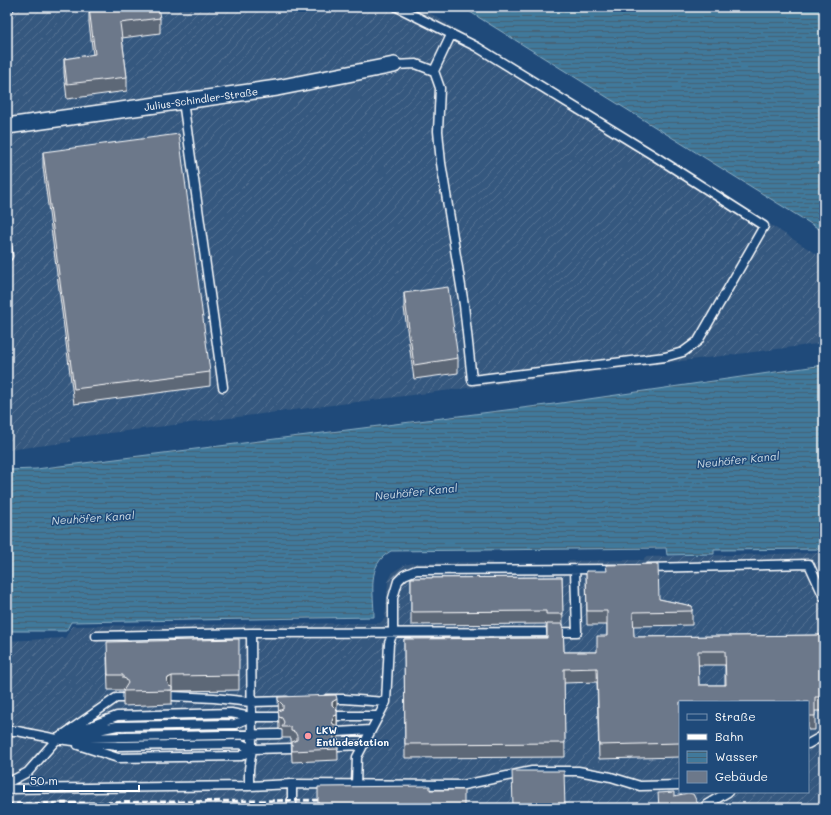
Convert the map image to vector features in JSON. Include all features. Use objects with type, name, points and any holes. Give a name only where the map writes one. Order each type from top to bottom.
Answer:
[{"type":"street","name":"Julius-Schindler-Straße","points":[[7,126],[277,88],[394,65]]},
{"type":"lane","points":[[397,7],[483,51],[656,157],[764,226],[698,341],[683,352],[666,357],[472,380],[464,305],[441,163],[438,131],[440,88],[434,71],[451,35]]},
{"type":"lane","points":[[394,65],[416,64],[434,71]]},
{"type":"lane","points":[[183,102],[223,387]]},
{"type":"lane","points":[[7,247],[8,256]]},
{"type":"lane","points":[[637,568],[809,564],[824,597]]},
{"type":"lane","points":[[356,784],[356,757],[386,702],[389,643],[393,633],[393,598],[398,581],[404,575],[416,570],[622,569]]},
{"type":"lane","points":[[96,636],[251,633],[577,632],[575,570]]},
{"type":"lane","points":[[249,786],[249,769],[252,749],[251,633]]},
{"type":"lane","points":[[172,696],[251,702],[299,700]]},
{"type":"lane","points":[[7,783],[28,772],[57,739],[120,698]]},
{"type":"lane","points":[[322,699],[344,698],[386,702]]},
{"type":"lane","points":[[57,739],[117,716],[231,713],[251,717],[278,717]]},
{"type":"lane","points":[[337,716],[378,716]]},
{"type":"lane","points":[[57,739],[117,726],[234,724],[251,717]]},
{"type":"lane","points":[[337,732],[371,730]]},
{"type":"lane","points":[[7,731],[17,731],[57,739],[117,746],[241,744],[252,749],[292,748]]},
{"type":"lane","points":[[57,739],[279,734]]},
{"type":"lane","points":[[809,743],[824,735]]},
{"type":"lane","points":[[57,739],[118,758],[241,756],[252,749]]},
{"type":"lane","points":[[338,746],[363,745]]},
{"type":"lane","points":[[7,789],[249,786],[292,784],[463,785],[532,771],[578,771],[611,777],[640,786],[679,785]]},
{"type":"lane","points":[[292,784],[292,808]]},
{"type":"lane","points":[[706,805],[726,793]]},
{"type":"shaded area","points":[[7,7],[420,7],[650,148],[824,259],[824,334],[817,344],[70,438],[70,442],[7,450]]},
{"type":"shaded area","points":[[821,553],[824,556],[824,808],[7,808],[7,641],[65,638],[72,626],[380,623],[385,618],[388,582],[393,572],[404,565],[413,563],[492,562],[492,566],[567,565],[567,561],[644,560],[645,557]]},
{"type":"water","points":[[462,7],[824,7],[824,232]]},
{"type":"water","name":"Neuhöfer Kanal","points":[[824,365],[824,549],[714,550],[714,554],[667,555],[666,548],[391,551],[383,557],[375,571],[373,580],[374,617],[71,622],[66,631],[7,631],[7,470],[36,469],[554,404]]},
{"type":"building","points":[[158,7],[160,18],[120,23],[127,77],[67,84],[64,59],[95,54],[89,8]]},
{"type":"building","points":[[179,134],[210,372],[74,389],[43,152]]},
{"type":"building","points":[[448,287],[458,358],[414,365],[404,293]]},
{"type":"building","points":[[658,564],[659,599],[692,606],[692,611],[633,612],[634,637],[824,635],[824,697],[815,697],[815,716],[809,716],[809,701],[679,701],[679,743],[599,745],[597,668],[564,669],[565,743],[405,744],[404,639],[547,638],[547,624],[563,624],[564,652],[597,652],[597,636],[607,636],[607,611],[587,611],[586,571],[607,571],[606,565]],"holes":[[[698,651],[725,651],[726,685],[699,685]]]},
{"type":"building","points":[[562,577],[563,614],[546,614],[546,611],[411,612],[411,578]]},
{"type":"building","points":[[239,639],[239,675],[172,676],[168,678],[167,681],[169,686],[172,687],[172,690],[123,691],[128,683],[126,679],[123,678],[123,675],[108,675],[107,642]]},
{"type":"building","name":"LKW Entladestation","points":[[336,695],[337,699],[332,702],[332,705],[337,710],[337,715],[334,716],[332,721],[333,724],[338,726],[338,729],[333,735],[334,738],[338,740],[338,749],[292,751],[292,742],[297,740],[297,736],[295,732],[291,731],[291,727],[282,727],[284,722],[282,718],[279,717],[278,711],[283,709],[283,705],[278,700],[278,697]]},
{"type":"building","points":[[512,771],[564,771],[565,808],[513,808]]},
{"type":"building","points":[[430,786],[430,790],[464,790],[464,808],[318,808],[318,787]]},
{"type":"building","points":[[674,792],[674,796],[688,793],[693,794],[698,804],[696,808],[659,808],[658,793]]},
{"type":"railway","points":[[7,804],[329,800]]},
{"type":"place","name":"LKW Entladestation","points":[[308,736]]}]
